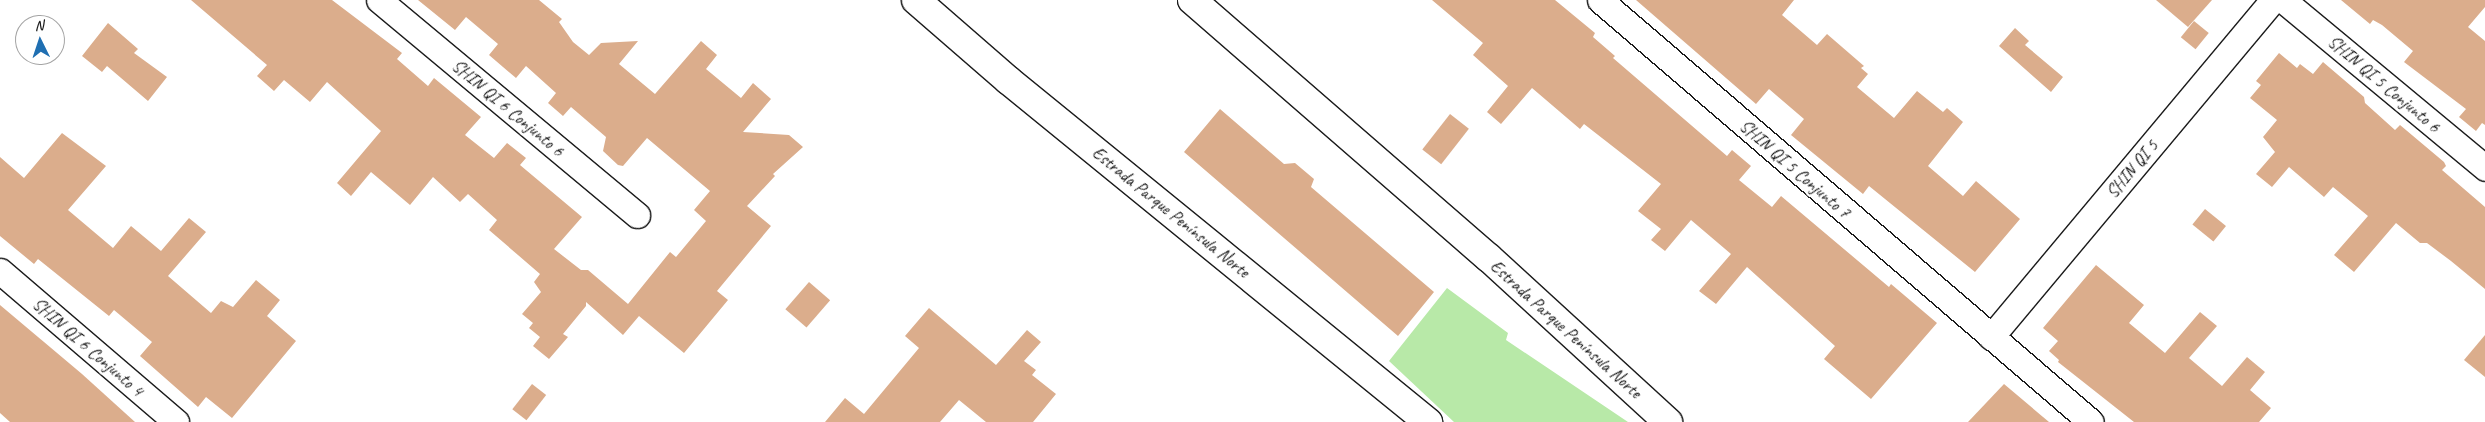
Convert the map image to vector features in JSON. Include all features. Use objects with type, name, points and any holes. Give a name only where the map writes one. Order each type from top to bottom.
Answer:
[{"type":"main road","name":"Estrada Parque Península Norte","points":[[916,0],[1015,86],[1428,422]]},
{"type":"main road","name":"Estrada Parque Península Norte","points":[[1192,0],[1489,258],[1668,422]]},
{"type":"street","name":"SHIN QI 6 Conjunto 6","points":[[379,0],[636,215]]},
{"type":"street","name":"SHIN QI 5 Conjunto 7","points":[[1600,0],[2091,422]]},
{"type":"street","name":"SHIN QI 5","points":[[1991,338],[2273,0]]},
{"type":"street","name":"SHIN QI 5 Conjunto 6","points":[[2284,0],[2485,168]]},
{"type":"street","name":"SHIN QI 6 Conjunto 4","points":[[0,272],[176,422]]},
{"type":"green space","points":[[1447,288],[1508,333],[1506,340],[1628,422],[1454,422],[1389,361]]},
{"type":"building","points":[[191,0],[332,0],[402,53],[397,59],[428,86],[434,78],[481,117],[465,135],[494,158],[507,143],[526,158],[520,165],[582,217],[554,249],[581,270],[588,270],[628,304],[670,252],[676,257],[706,221],[694,210],[710,191],[647,138],[623,166],[618,165],[603,151],[606,137],[571,107],[563,116],[548,103],[556,93],[526,66],[516,78],[489,55],[498,44],[466,17],[455,30],[418,0],[539,0],[562,19],[559,22],[573,42],[589,55],[601,43],[638,41],[619,64],[655,94],[701,41],[717,55],[706,69],[741,98],[753,83],[771,99],[743,132],[789,135],[803,147],[773,174],[775,176],[747,206],[771,226],[717,291],[728,300],[684,353],[639,316],[623,335],[586,302],[586,306],[563,334],[568,337],[549,359],[533,346],[540,337],[529,328],[533,323],[522,314],[541,292],[534,282],[540,274],[489,230],[497,220],[468,194],[460,202],[433,177],[410,205],[371,172],[351,196],[337,183],[381,131],[327,82],[310,102],[284,80],[274,91],[257,76],[267,65]]},
{"type":"building","points":[[1432,0],[1555,0],[1595,33],[1593,37],[1615,56],[1613,58],[1727,156],[1732,150],[1751,166],[1739,180],[1772,207],[1781,196],[1889,287],[1891,284],[1937,323],[1871,399],[1824,359],[1835,346],[1747,267],[1716,304],[1699,291],[1731,254],[1691,220],[1665,251],[1651,240],[1661,229],[1638,211],[1661,184],[1584,124],[1580,129],[1532,88],[1501,124],[1487,112],[1508,86],[1473,55],[1483,43]]},
{"type":"building","points":[[1636,0],[1794,0],[1782,15],[1817,45],[1827,34],[1864,66],[1861,68],[1868,74],[1857,87],[1894,118],[1917,91],[1943,112],[1947,108],[1963,122],[1928,166],[1963,196],[1976,181],[2020,219],[1975,272],[1869,186],[1863,194],[1791,135],[1804,119],[1769,89],[1756,104]]},
{"type":"building","points":[[2156,0],[2212,0],[2188,27]]},
{"type":"building","points":[[2341,0],[2485,0],[2485,7],[2468,27],[2485,41],[2485,125],[2482,123],[2476,131],[2459,117],[2466,109],[2404,62],[2413,51],[2382,25],[2373,20],[2370,24]]},
{"type":"building","points":[[2194,21],[2209,33],[2196,49],[2181,37]]},
{"type":"building","points":[[108,23],[138,49],[134,53],[167,77],[148,101],[107,66],[102,72],[82,56]]},
{"type":"building","points":[[2015,28],[2029,41],[2025,45],[2063,77],[2051,92],[1999,46]]},
{"type":"building","points":[[2279,53],[2297,68],[2300,64],[2313,74],[2323,62],[2364,97],[2365,103],[2395,130],[2400,125],[2444,162],[2446,166],[2442,170],[2485,207],[2485,289],[2427,243],[2420,243],[2396,223],[2354,272],[2334,255],[2368,216],[2333,187],[2324,197],[2289,167],[2272,187],[2256,174],[2275,152],[2263,137],[2277,120],[2250,98],[2261,85],[2256,81]]},
{"type":"building","points":[[1220,109],[1284,164],[1295,163],[1314,179],[1311,187],[1434,292],[1398,336],[1184,152]]},
{"type":"building","points":[[1450,114],[1469,129],[1441,164],[1422,149]]},
{"type":"building","points":[[62,133],[106,166],[68,210],[113,248],[131,226],[161,251],[189,218],[206,232],[168,276],[211,313],[221,301],[233,307],[256,280],[280,300],[267,316],[296,341],[232,418],[206,397],[198,407],[140,356],[152,342],[114,310],[109,316],[38,259],[34,264],[0,236],[0,157],[24,178]]},
{"type":"building","points":[[2205,209],[2226,226],[2213,242],[2192,225]]},
{"type":"building","points":[[2096,265],[2144,305],[2129,323],[2165,353],[2200,312],[2217,326],[2189,358],[2222,386],[2247,357],[2265,372],[2250,390],[2271,408],[2259,422],[2134,422],[2058,362],[2059,360],[2049,351],[2058,341],[2043,328]]},
{"type":"building","points":[[809,282],[830,300],[807,328],[785,309]]},
{"type":"building","points":[[0,305],[82,374],[135,422],[10,422],[0,413]]},
{"type":"building","points":[[929,308],[996,365],[1027,330],[1041,342],[1024,361],[1036,370],[1032,375],[1056,394],[1033,422],[986,422],[959,400],[940,422],[825,422],[845,398],[864,414],[919,348],[905,336]]},
{"type":"building","points":[[2485,335],[2485,377],[2464,360]]},
{"type":"building","points":[[532,384],[546,395],[526,420],[512,409]]},
{"type":"building","points":[[2004,384],[2049,422],[1968,422]]}]
